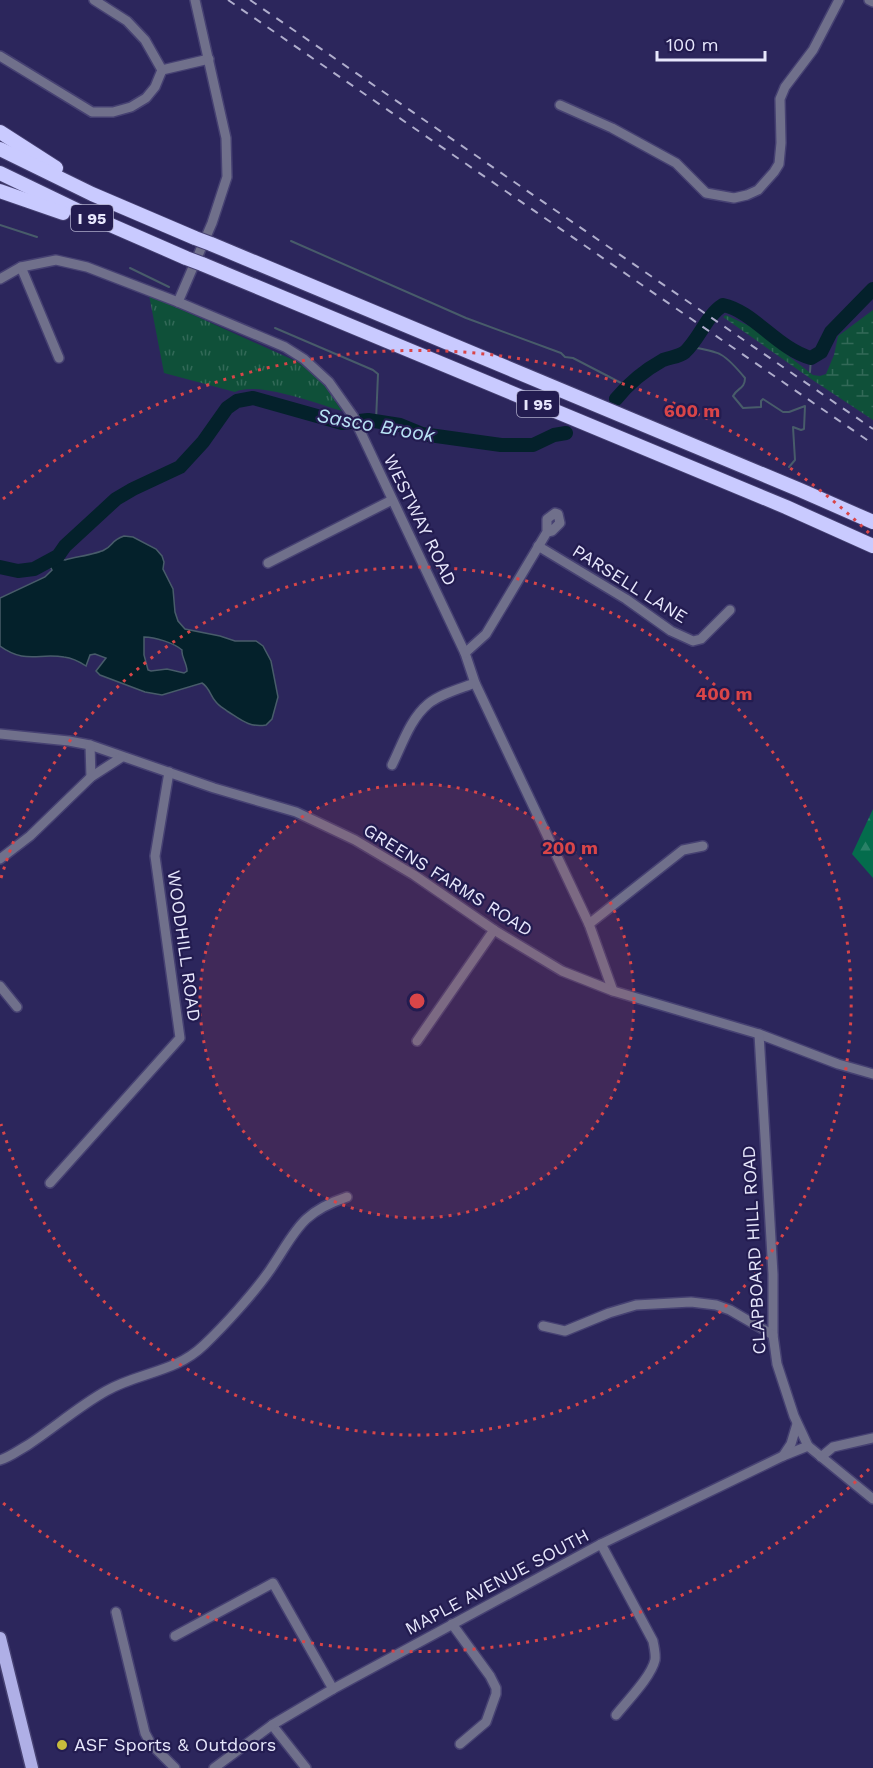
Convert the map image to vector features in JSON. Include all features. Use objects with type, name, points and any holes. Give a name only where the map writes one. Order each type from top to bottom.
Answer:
[{"type":"highway","points":[[0,132],[117,205]]},
{"type":"highway","name":"I 95","points":[[0,149],[117,205],[873,522]]},
{"type":"highway","name":"I 95","points":[[0,173],[83,213],[186,258],[873,546]]},
{"type":"highway","points":[[0,191],[155,244]]},
{"type":"main road","points":[[0,1638],[32,1768]]},
{"type":"street","points":[[94,0],[127,21],[145,40],[162,70]]},
{"type":"street","points":[[178,302],[212,224],[227,177],[226,138],[195,0]]},
{"type":"street","points":[[560,105],[612,128],[676,163],[706,193],[734,198],[747,195],[758,190],[779,164],[780,99],[785,87],[813,50],[839,0]]},
{"type":"street","points":[[869,0],[873,2]]},
{"type":"street","points":[[0,56],[92,112],[113,112],[131,107],[146,98],[155,87],[162,70]]},
{"type":"street","points":[[162,70],[210,59]]},
{"type":"street","name":"WESTWAY ROAD","points":[[0,279],[21,267],[56,260],[87,267],[285,347],[304,359],[329,381],[353,416],[465,653],[475,683],[589,924],[613,991]]},
{"type":"street","points":[[21,267],[59,358]]},
{"type":"street","points":[[268,563],[392,500]]},
{"type":"street","points":[[465,653],[486,634],[547,532]]},
{"type":"street","name":"PARSELL LANE","points":[[538,546],[626,599],[671,631],[693,641],[701,639],[730,610]]},
{"type":"street","points":[[392,765],[415,720],[428,704],[475,683]]},
{"type":"street","name":"GREENS FARMS ROAD","points":[[0,734],[90,745],[225,792],[296,812],[355,840],[414,875],[494,930],[562,971],[613,991],[759,1034],[837,1064],[873,1074]]},
{"type":"street","points":[[90,745],[91,777]]},
{"type":"street","points":[[0,859],[30,836],[91,777],[122,757]]},
{"type":"street","name":"WOODHILL ROAD","points":[[51,1183],[180,1038],[155,856],[169,772]]},
{"type":"street","points":[[589,924],[683,850],[703,846]]},
{"type":"street","points":[[417,1041],[494,930]]},
{"type":"street","points":[[0,987],[17,1007]]},
{"type":"street","name":"CLAPBOARD HILL ROAD","points":[[759,1034],[773,1274],[773,1335],[777,1364],[797,1424],[808,1446],[873,1499]]},
{"type":"street","points":[[0,1460],[53,1428],[106,1391],[179,1363],[202,1347],[270,1271],[299,1224],[332,1202],[347,1197]]},
{"type":"street","points":[[543,1326],[565,1331],[609,1312],[636,1305],[691,1302],[716,1305],[730,1310],[773,1335]]},
{"type":"street","points":[[783,1456],[791,1444],[797,1424]]},
{"type":"street","points":[[821,1457],[833,1447],[873,1438]]},
{"type":"street","name":"MAPLE AVENUE SOUTH","points":[[214,1768],[272,1725],[452,1624],[601,1544],[808,1446]]},
{"type":"street","points":[[601,1544],[653,1641],[655,1649],[655,1659],[651,1670],[616,1715]]},
{"type":"street","points":[[175,1636],[273,1583],[333,1689]]},
{"type":"street","points":[[116,1612],[145,1733],[151,1744],[175,1768]]},
{"type":"street","points":[[452,1624],[490,1676],[496,1688],[486,1722],[460,1744]]},
{"type":"street","points":[[272,1725],[306,1768]]},
{"type":"green space","points":[[149,295],[309,367],[342,411],[272,391],[245,389],[235,392],[164,373]]},
{"type":"green space","points":[[873,310],[873,420],[723,317],[726,315],[751,327],[813,375],[820,376],[826,374],[834,355],[838,336]]},
{"type":"green space","points":[[873,809],[873,878],[852,854]]},
{"type":"water","points":[[133,537],[156,549],[162,556],[163,569],[173,589],[175,612],[178,621],[185,629],[235,641],[256,641],[263,646],[271,661],[278,697],[272,719],[266,725],[250,724],[227,711],[217,703],[202,683],[162,695],[145,692],[100,675],[96,671],[106,658],[95,654],[90,655],[86,666],[64,657],[17,655],[0,646],[0,598],[45,577],[52,570],[50,566],[61,559],[101,551],[120,538]],"holes":[[[144,637],[159,639],[179,647],[182,650],[187,671],[184,673],[167,669],[148,670],[144,655]]]},
{"type":"waterway","points":[[0,225],[37,237]]},
{"type":"waterway","points":[[291,241],[466,318],[561,353],[565,357],[573,358],[627,386]]},
{"type":"waterway","points":[[130,268],[169,287]]},
{"type":"waterway","name":"Sasco Brook","points":[[616,399],[650,368],[663,360],[685,352],[712,315],[723,305],[745,315],[788,347],[811,358],[821,352],[831,332],[873,289]]},
{"type":"waterway","points":[[275,328],[378,374],[376,421]]},
{"type":"waterway","points":[[689,347],[716,352],[738,370],[745,378],[745,382],[733,396],[743,408],[761,407],[763,399],[783,412],[805,406],[804,429],[793,427],[795,460],[789,467]]},
{"type":"waterway","points":[[810,372],[811,358]]},
{"type":"waterway","name":"Sasco Brook","points":[[0,567],[18,571],[34,569],[58,556],[65,546],[116,499],[180,467],[203,442],[227,408],[237,401],[253,398],[342,423],[368,420],[400,425],[422,434],[501,445],[533,445],[554,435],[566,433]]},
{"type":"railway","points":[[228,0],[873,444]]},
{"type":"railway","points":[[250,0],[873,429]]},
{"type":"place","name":"ASF Sports & Outdoors","points":[[62,1745]]}]
